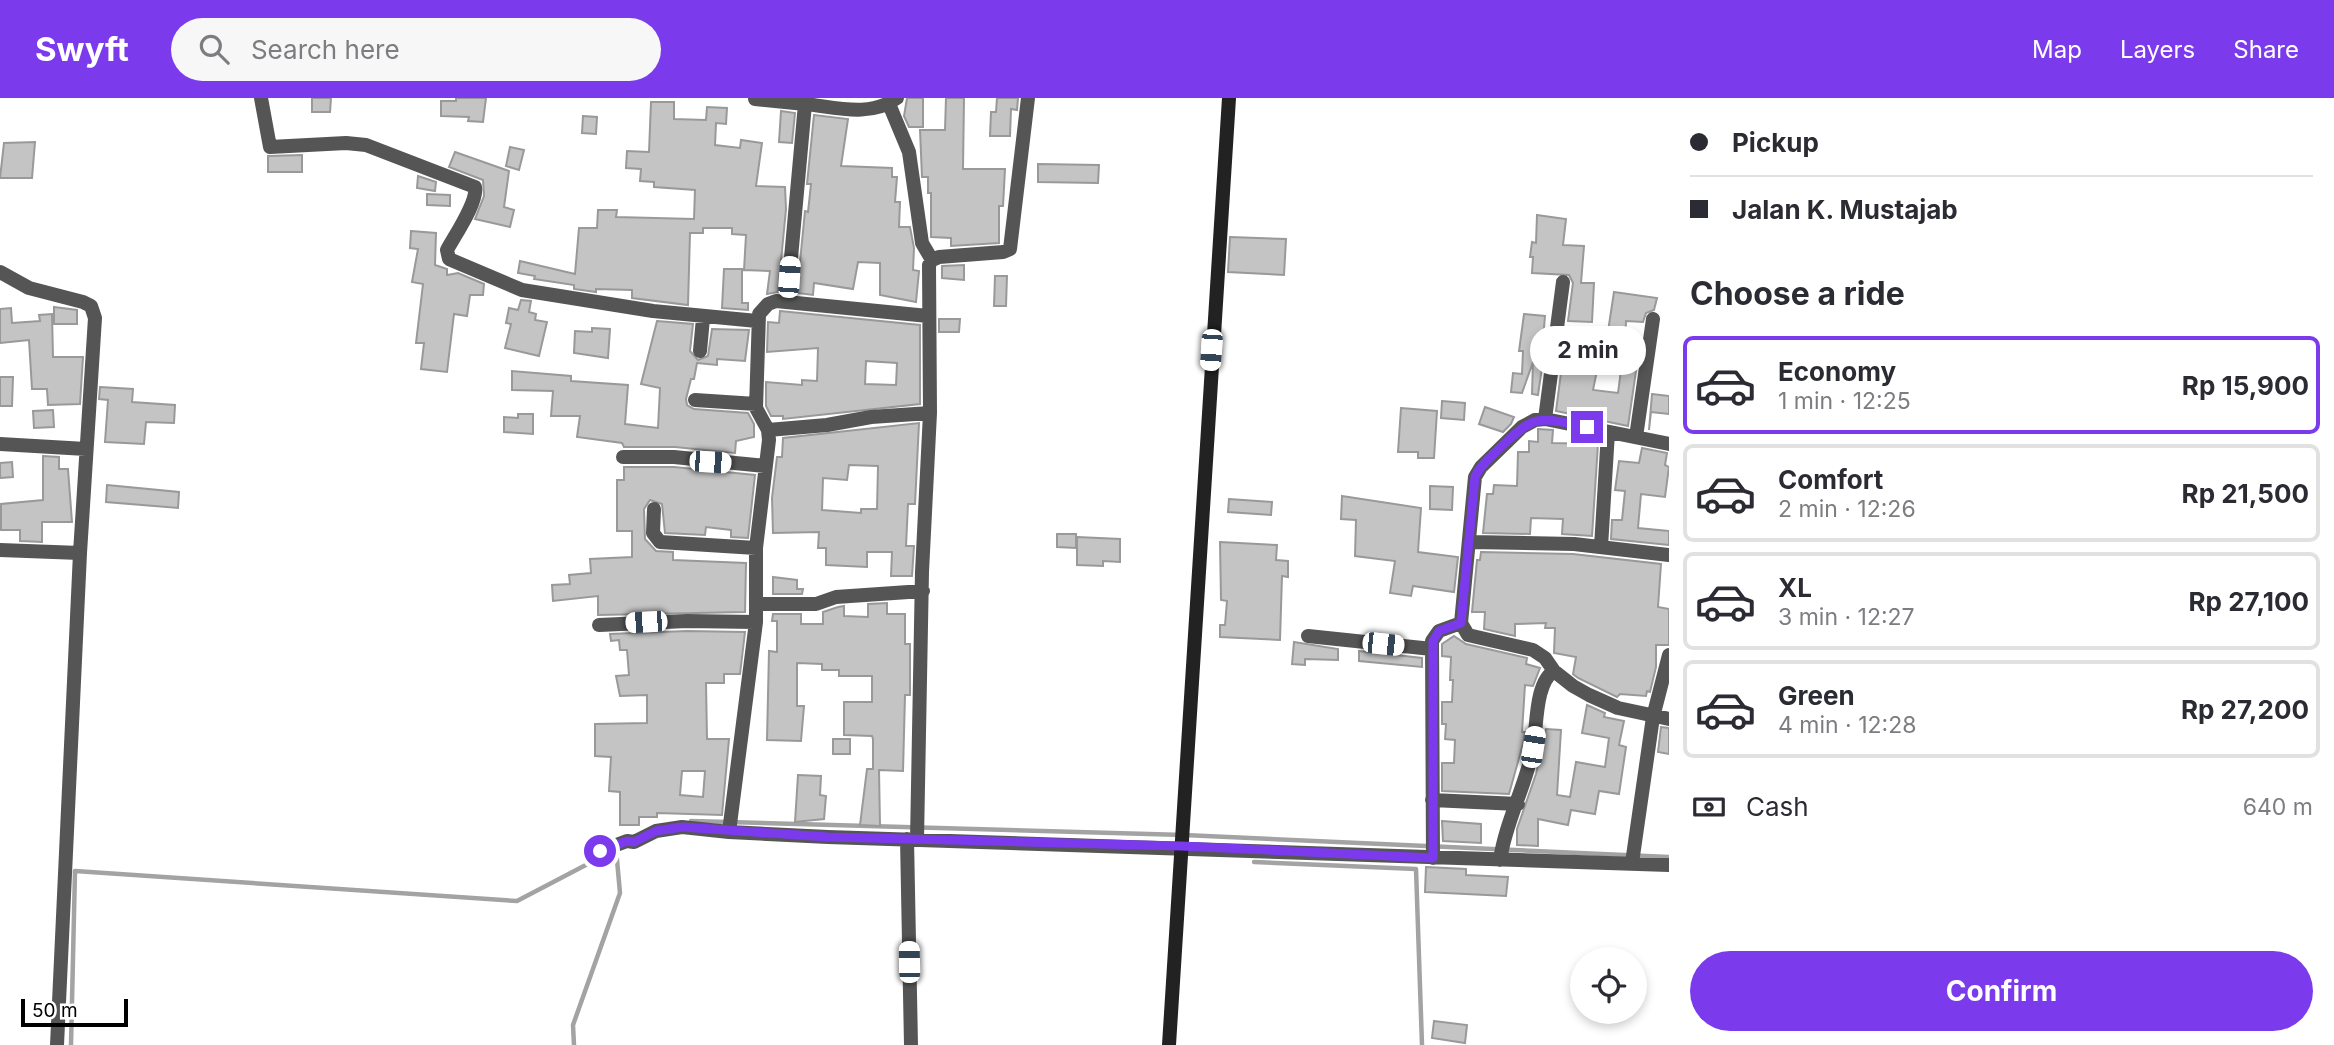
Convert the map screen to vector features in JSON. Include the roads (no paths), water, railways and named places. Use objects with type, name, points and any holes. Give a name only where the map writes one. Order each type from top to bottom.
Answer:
[{"type":"street","points":[[261,98],[270,147],[346,143],[366,145],[475,187],[476,193],[466,218],[447,250],[449,259],[522,290],[703,318],[757,321]]},
{"type":"street","points":[[932,260],[1010,249],[1028,98]]},
{"type":"street","points":[[1169,1045],[1229,98]]},
{"type":"street","points":[[755,99],[805,101],[860,110],[892,101],[909,152],[922,243],[932,260],[928,316],[930,413],[914,834],[911,1045]]},
{"type":"street","points":[[787,302],[805,101]]},
{"type":"street","points":[[0,274],[29,288],[83,302],[93,310],[95,318],[80,553],[57,1045]]},
{"type":"street","points":[[1545,419],[1563,282]]},
{"type":"street","points":[[730,825],[758,604],[755,548],[768,430],[757,413],[756,404],[757,321],[768,304],[787,302],[928,316]]},
{"type":"street","points":[[700,351],[703,318]]},
{"type":"street","points":[[1636,437],[1653,319]]},
{"type":"street","points":[[695,400],[756,404]]},
{"type":"street","points":[[768,430],[930,413]]},
{"type":"street","points":[[1669,444],[1545,419],[1521,427],[1481,467],[1473,483],[1471,542],[1461,623],[1468,635],[1533,650],[1573,686],[1603,702],[1669,719]]},
{"type":"street","points":[[1601,547],[1608,432]]},
{"type":"street","points":[[0,444],[86,449]]},
{"type":"street","points":[[623,457],[674,457],[765,466]]},
{"type":"street","points":[[654,509],[653,533],[660,542],[755,548]]},
{"type":"street","points":[[1471,542],[1515,541],[1669,555]]},
{"type":"street","points":[[0,550],[80,553]]},
{"type":"street","points":[[758,604],[816,604],[836,597],[923,591]]},
{"type":"street","points":[[599,625],[678,621],[756,622]]},
{"type":"street","points":[[1433,848],[1432,649],[1436,633],[1461,623]]},
{"type":"street","points":[[1308,636],[1432,649]]},
{"type":"street","points":[[1632,860],[1653,716],[1669,655]]},
{"type":"street","points":[[1501,852],[1518,804],[1533,747],[1543,683],[1554,671]]},
{"type":"street","points":[[1432,800],[1518,804]]},
{"type":"street","points":[[600,851],[627,841],[634,842],[668,828],[730,825],[1181,846],[1433,848],[1632,860],[1669,865]]},
{"type":"waterway","points":[[691,821],[1184,835],[1669,857]]},
{"type":"waterway","points":[[574,1045],[573,1025],[620,893],[616,849]]},
{"type":"waterway","points":[[71,1045],[75,871],[517,901],[603,856]]},
{"type":"waterway","points":[[1254,862],[1416,869],[1422,1045]]}]
